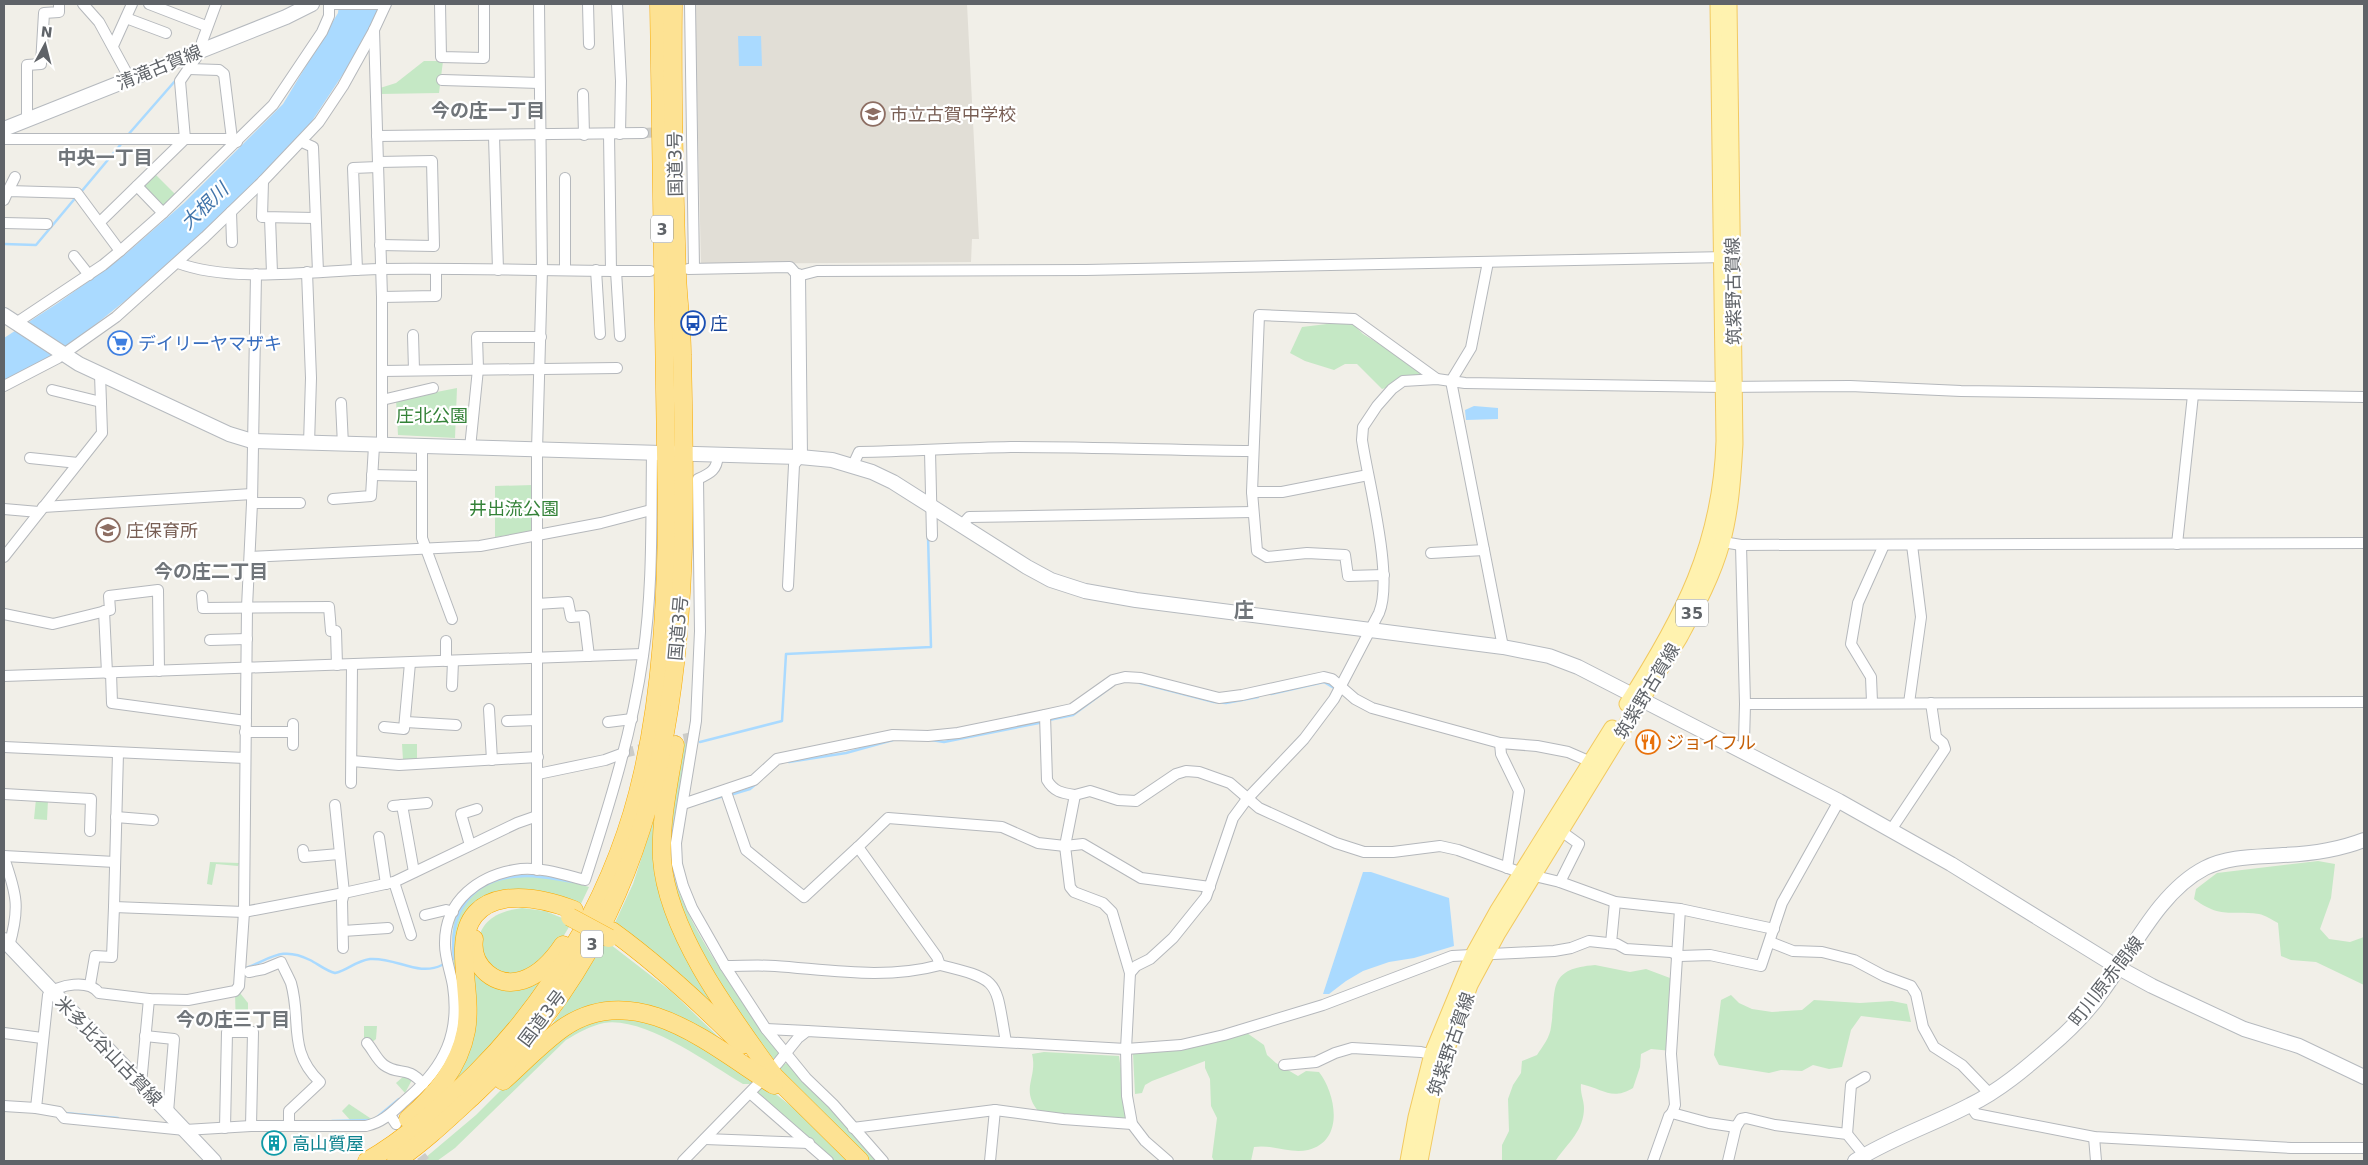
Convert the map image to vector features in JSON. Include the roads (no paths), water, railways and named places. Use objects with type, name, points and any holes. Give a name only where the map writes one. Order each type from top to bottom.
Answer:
[{"type":"highway","name":"国道3号","points":[[369,1160],[421,1123],[454,1094],[504,1043],[559,971],[595,906],[636,801],[649,743],[660,666],[666,594],[667,517],[659,454],[658,4]]},
{"type":"highway","name":"国道3号","points":[[396,1161],[444,1123],[490,1080],[553,1006],[589,950],[608,913],[640,838],[656,778],[676,664],[684,521],[682,355],[677,249],[673,4]]},
{"type":"highway","points":[[676,664],[681,699],[662,827],[662,859],[666,885],[690,944],[716,992],[771,1077],[860,1161]]},
{"type":"highway","points":[[572,914],[528,904],[510,905],[494,910],[477,928],[473,946],[477,961],[486,973],[501,981],[524,980],[541,970],[556,955],[575,928],[590,897],[618,850]]},
{"type":"highway","points":[[369,1160],[394,1131],[437,1089],[457,1060],[466,1032],[468,1013],[465,939],[474,917],[488,905],[511,898],[543,900],[611,934],[655,964],[689,993],[853,1161]]},
{"type":"highway","points":[[444,1123],[479,1104],[564,1027],[589,1015],[616,1010],[641,1012],[682,1027],[771,1077]]},
{"type":"main road","name":"筑紫野古賀線","points":[[1408,1161],[1416,1117],[1438,1056],[1470,985],[1479,954],[1591,762],[1637,698],[1699,602],[1723,542],[1734,471],[1729,387],[1727,257],[1718,4]]},
{"type":"main road","name":"筑紫野古賀線","points":[[1727,257],[1729,4]]},
{"type":"main road","name":"筑紫野古賀線","points":[[1527,874],[1560,831],[1637,698],[1689,598],[1708,545],[1720,496],[1729,387]]},
{"type":"main road","name":"筑紫野古賀線","points":[[1420,1161],[1438,1056]]},
{"type":"street","points":[[27,120],[27,65],[40,64],[44,13],[59,12],[59,4]]},
{"type":"street","points":[[84,4],[99,22],[130,79]]},
{"type":"street","points":[[113,46],[132,4]]},
{"type":"street","points":[[149,4],[206,26]]},
{"type":"street","points":[[100,222],[185,139],[180,81],[202,50],[206,26],[216,4]]},
{"type":"street","name":"清滝古賀線","points":[[4,129],[286,17],[312,4]]},
{"type":"street","points":[[4,386],[61,354],[116,317],[178,263],[302,142],[319,122],[343,86],[374,29],[383,4],[333,4],[322,32],[273,106],[234,141],[163,213],[120,251],[88,275],[16,323]]},
{"type":"street","points":[[440,4],[440,57],[484,58],[484,4]]},
{"type":"street","points":[[538,870],[537,450],[541,368],[542,270],[539,4]]},
{"type":"street","points":[[588,4],[589,44]]},
{"type":"street","points":[[617,4],[622,81],[620,134]]},
{"type":"street","points":[[690,4],[691,269],[790,267],[798,276],[800,458],[794,465],[788,586]]},
{"type":"street","points":[[126,18],[166,33]]},
{"type":"street","points":[[333,499],[371,496],[372,475],[378,446],[382,400],[382,297],[374,29]]},
{"type":"street","points":[[189,69],[219,70],[224,74],[234,141]]},
{"type":"street","points":[[442,80],[539,83]]},
{"type":"street","points":[[583,94],[584,135]]},
{"type":"street","points":[[377,136],[643,133]]},
{"type":"street","points":[[609,134],[614,271],[620,336]]},
{"type":"street","points":[[494,136],[498,270]]},
{"type":"street","points":[[4,139],[185,139],[234,141]]},
{"type":"street","points":[[302,142],[313,147],[315,218],[312,272],[309,444]]},
{"type":"street","points":[[357,270],[354,168],[432,161],[434,246],[380,246]]},
{"type":"street","points":[[15,177],[6,196],[77,193],[120,251]]},
{"type":"street","points":[[565,178],[565,270]]},
{"type":"street","points":[[263,181],[262,217],[315,218]]},
{"type":"street","points":[[138,186],[163,213]]},
{"type":"street","points":[[231,212],[232,242]]},
{"type":"street","points":[[270,218],[272,273]]},
{"type":"street","points":[[4,223],[47,224]]},
{"type":"street","points":[[74,256],[88,275]]},
{"type":"street","points":[[798,276],[817,271],[1086,270],[1727,257]]},
{"type":"street","points":[[1488,262],[1472,348],[1451,381],[1503,647]]},
{"type":"street","points":[[178,263],[209,271],[256,274],[357,270],[650,271]]},
{"type":"street","points":[[382,297],[436,296],[436,270]]},
{"type":"street","points":[[596,270],[600,334]]},
{"type":"street","points":[[36,1108],[42,1038],[48,995],[52,991],[66,986],[90,985],[99,993],[149,999],[188,1000],[235,991],[239,986],[244,912],[244,758],[255,383],[256,274]]},
{"type":"street","points":[[4,314],[61,354],[100,374],[229,434],[252,441],[832,460],[853,465],[893,482],[1027,567],[1051,580],[1085,591],[1136,600],[1503,647],[1549,656],[1578,667],[1839,801],[2005,897],[2119,968],[2244,1029],[2290,1043],[2364,1077]]},
{"type":"street","points":[[1384,575],[1348,576],[1345,555],[1307,553],[1267,557],[1261,555],[1255,547],[1255,518],[1252,492],[1259,315],[1354,319],[1437,379]]},
{"type":"street","points":[[413,335],[414,370]]},
{"type":"street","points":[[470,448],[478,369],[477,337],[541,337]]},
{"type":"street","points":[[382,371],[618,368]]},
{"type":"street","points":[[4,557],[102,433],[100,374]]},
{"type":"street","points":[[1130,973],[1136,966],[1150,959],[1173,938],[1206,897],[1233,818],[1247,799],[1304,739],[1334,699],[1368,629],[1382,606],[1384,575],[1362,440],[1363,427],[1377,406],[1392,389],[1403,381],[1437,379],[1451,381],[1729,387],[1850,386],[1962,391],[2364,397]]},
{"type":"street","points":[[382,400],[432,388]]},
{"type":"street","points":[[52,390],[101,402]]},
{"type":"street","points":[[2177,544],[2193,395]]},
{"type":"street","points":[[341,404],[343,445]]},
{"type":"street","points":[[422,447],[422,538],[452,619]]},
{"type":"street","points":[[853,465],[859,452],[1013,447],[1253,451]]},
{"type":"street","points":[[930,451],[932,536]]},
{"type":"street","points":[[4,1106],[36,1108],[58,1112],[64,1118],[185,1130],[252,1126],[366,1126],[393,1119],[444,1058],[451,1039],[456,1012],[445,944],[449,920],[468,890],[482,881],[522,869],[538,870],[585,880],[614,792],[632,719],[643,654],[650,579],[651,510],[659,454]]},
{"type":"street","points":[[718,455],[717,466],[713,471],[698,479],[700,631],[696,721],[676,843],[677,864],[682,886],[692,908],[725,966],[766,1029],[786,1054],[883,1161]]},
{"type":"street","points":[[30,458],[78,463]]},
{"type":"street","points":[[372,475],[421,476]]},
{"type":"street","points":[[1252,492],[1282,492],[1368,475]]},
{"type":"street","points":[[4,509],[41,510],[252,498],[300,503]]},
{"type":"street","points":[[250,557],[480,546],[601,523],[651,510]]},
{"type":"street","points":[[961,526],[969,517],[1253,512]]},
{"type":"street","points":[[1723,542],[1741,545],[2364,543]]},
{"type":"street","points":[[1741,545],[1745,704],[1744,742],[1741,752]]},
{"type":"street","points":[[1872,702],[1871,677],[1851,644],[1858,603],[1884,545]]},
{"type":"street","points":[[1909,703],[1921,617],[1912,545]]},
{"type":"street","points":[[1431,553],[1484,550]]},
{"type":"street","points":[[4,614],[53,624],[110,610],[109,596],[158,590],[159,671]]},
{"type":"street","points":[[202,596],[203,608],[329,607],[331,631],[336,631],[337,665]]},
{"type":"street","points":[[537,604],[568,602],[571,617],[584,616],[589,656]]},
{"type":"street","points":[[104,611],[112,703],[245,727],[293,728],[293,745]]},
{"type":"street","points":[[210,640],[247,640]]},
{"type":"street","points":[[446,641],[452,686]]},
{"type":"street","points":[[4,676],[643,654]]},
{"type":"street","points":[[384,727],[404,728],[410,663]]},
{"type":"street","points":[[351,783],[352,665]]},
{"type":"street","points":[[683,804],[726,792],[754,780],[777,759],[893,735],[928,736],[958,734],[1045,716],[1072,708],[1113,680],[1125,677],[1141,678],[1219,698],[1242,695],[1324,677],[1332,679],[1372,708],[1500,743],[1537,746],[1568,752],[1591,762]]},
{"type":"street","points":[[1745,704],[1872,702],[2364,702]]},
{"type":"street","points":[[1891,830],[1945,749],[1943,743],[1936,737],[1931,703]]},
{"type":"street","points":[[489,709],[492,760]]},
{"type":"street","points":[[1045,716],[1047,780],[1050,786],[1060,793],[1075,795],[1090,791],[1118,800],[1136,801],[1176,774],[1186,771],[1200,772],[1230,783],[1259,808],[1328,839],[1364,852],[1394,852],[1440,846],[1458,850],[1507,868],[1560,882],[1615,902],[1680,909],[1774,930]]},
{"type":"street","points":[[608,722],[632,719]]},
{"type":"street","points":[[507,722],[537,720]]},
{"type":"street","points":[[406,722],[456,726]]},
{"type":"street","points":[[1500,743],[1501,754],[1519,791],[1507,868]]},
{"type":"street","points":[[4,747],[244,758]]},
{"type":"street","points":[[90,985],[94,956],[112,957],[118,752]]},
{"type":"street","points":[[538,774],[605,760],[624,753]]},
{"type":"street","points":[[352,761],[399,765],[538,757]]},
{"type":"street","points":[[726,792],[746,850],[804,897],[888,818],[1002,827],[1038,843],[1065,846],[1083,844],[1141,878],[1210,887]]},
{"type":"street","points":[[4,794],[90,799],[90,831]]},
{"type":"street","points":[[1075,795],[1065,846],[1070,887],[1074,892],[1103,902],[1112,912],[1130,973],[1126,1050],[1127,1096],[1132,1124],[1145,1141],[1168,1161]]},
{"type":"street","points":[[766,1029],[1126,1050],[1181,1045],[1224,1035],[1323,1005],[1452,956],[1554,951],[1571,948],[1589,941],[1611,943],[1626,949],[1645,949],[1680,956],[1710,955],[1762,966],[1782,904],[1839,801]]},
{"type":"street","points":[[414,872],[397,805],[427,803]]},
{"type":"street","points":[[335,805],[344,893],[342,901],[343,948]]},
{"type":"street","points":[[470,845],[461,814],[478,809]]},
{"type":"street","points":[[114,907],[244,912],[344,893],[390,883],[537,816]]},
{"type":"street","points":[[116,817],[153,820]]},
{"type":"street","points":[[1560,831],[1579,844],[1560,882]]},
{"type":"street","points":[[380,837],[390,883],[411,935]]},
{"type":"street","name":"町川原赤間線","points":[[1859,1158],[1886,1142],[1970,1105],[1990,1094],[2049,1048],[2075,1024],[2103,992],[2167,899],[2179,885],[2205,868],[2241,857],[2328,851],[2364,840]]},
{"type":"street","points":[[858,847],[937,957],[940,965]]},
{"type":"street","points":[[303,850],[304,857],[339,854]]},
{"type":"street","points":[[6,943],[16,922],[17,910],[14,887],[4,857],[115,862]]},
{"type":"street","points":[[1611,943],[1615,902]]},
{"type":"street","points":[[1653,1161],[1669,1116],[1675,1105],[1671,1054],[1680,909]]},
{"type":"street","points":[[424,915],[446,910],[453,912]]},
{"type":"street","points":[[343,931],[388,928]]},
{"type":"street","points":[[1770,942],[1794,951],[1822,952],[1854,960],[1884,976],[1912,986],[1916,994],[1923,1027],[1934,1047],[1962,1065],[1990,1094]]},
{"type":"street","name":"米多比谷山古賀線","points":[[6,943],[214,1161]]},
{"type":"street","points":[[249,972],[264,969],[281,962],[291,983],[300,1054],[308,1071],[320,1082],[289,1111],[289,1126]]},
{"type":"street","points":[[725,966],[775,966],[824,972],[894,974],[940,965],[982,976],[991,983],[997,993],[1006,1042]]},
{"type":"street","points":[[141,1084],[149,999]]},
{"type":"street","points":[[683,1161],[750,1093],[771,1077],[798,1038],[807,1031]]},
{"type":"street","points":[[225,1128],[227,1032],[254,1032],[252,1126]]},
{"type":"street","points":[[4,1033],[42,1038]]},
{"type":"street","points":[[145,1036],[174,1038],[168,1112]]},
{"type":"street","points":[[366,1043],[383,1064],[390,1068],[414,1074],[423,1084]]},
{"type":"street","points":[[1284,1065],[1316,1062],[1335,1052],[1352,1048],[1438,1056]]},
{"type":"street","points":[[1859,1158],[1847,1134],[1851,1085],[1864,1077]]},
{"type":"street","points":[[750,1093],[828,1161]]},
{"type":"street","points":[[1970,1105],[1976,1114],[2094,1137],[2290,1148],[2364,1148]]},
{"type":"street","points":[[853,1128],[996,1110],[1063,1119],[1132,1124]]},
{"type":"street","points":[[990,1161],[996,1110]]},
{"type":"street","points":[[1672,1113],[1709,1123],[1736,1127]]},
{"type":"street","points":[[1728,1161],[1736,1127],[1741,1119],[1746,1118],[1775,1126],[1847,1134]]},
{"type":"street","points":[[2094,1137],[2096,1161]]},
{"type":"street","points":[[705,1139],[809,1143]]},
{"type":"water","name":"大根川","points":[[339,4],[379,4],[379,10],[359,50],[304,133],[220,217],[155,277],[76,340],[50,358],[4,381],[4,338],[58,303],[121,258],[184,203],[283,104],[338,13]]},
{"type":"water","points":[[738,36],[761,36],[762,66],[739,66]]},
{"type":"water","points":[[1474,406],[1498,408],[1498,419],[1466,420],[1465,410]]},
{"type":"water","points":[[1363,872],[1371,872],[1449,898],[1454,946],[1414,958],[1389,962],[1363,971],[1329,994],[1323,994]]},
{"type":"waterway","points":[[127,136],[175,81]]},
{"type":"waterway","points":[[81,192],[122,143]]},
{"type":"waterway","points":[[4,244],[36,245],[77,196]]},
{"type":"waterway","points":[[700,742],[782,721],[786,654],[931,647],[928,536]]},
{"type":"waterway","points":[[1271,694],[1324,682],[1334,688]]},
{"type":"waterway","points":[[1140,683],[1214,702],[1226,703],[1258,697]]},
{"type":"waterway","points":[[1049,720],[1073,715],[1111,687]]},
{"type":"waterway","points":[[931,740],[944,742],[1044,722]]},
{"type":"waterway","points":[[789,762],[846,753],[893,740]]},
{"type":"waterway","points":[[730,795],[750,789],[756,784]]},
{"type":"waterway","points":[[703,802],[724,796]]},
{"type":"waterway","points":[[454,959],[453,941],[456,925],[461,911],[479,889],[493,882],[527,876],[573,882]]},
{"type":"waterway","points":[[246,968],[270,957],[284,954],[300,956],[335,973],[370,959],[380,959],[424,969],[442,965]]},
{"type":"waterway","points":[[376,1118],[399,1099]]},
{"type":"waterway","points":[[65,1113],[118,1118]]},
{"type":"waterway","points":[[332,1121],[371,1120]]},
{"type":"tunnel","points":[[643,133],[692,130]]},
{"type":"tunnel","points":[[669,742],[693,737]]},
{"type":"tunnel","points":[[624,753],[650,747]]},
{"type":"tunnel","points":[[412,1144],[425,1161]]},
{"type":"place","name":"市立古賀中学校","points":[[873,114]]},
{"type":"place","name":"庄","points":[[693,323]]},
{"type":"place","name":"デイリーヤマザキ","points":[[120,343]]},
{"type":"place","name":"庄保育所","points":[[108,530]]},
{"type":"place","name":"ジョイフル","points":[[1648,742]]},
{"type":"place","name":"高山質屋","points":[[274,1143]]},
{"type":"district","name":"今の庄一丁目","points":[[488,110]]},
{"type":"district","name":"中央一丁目","points":[[105,157]]},
{"type":"district","name":"今の庄二丁目","points":[[211,571]]},
{"type":"district","name":"庄","points":[[1244,610]]},
{"type":"district","name":"今の庄三丁目","points":[[233,1019]]},
{"type":"park label","name":"庄北公園","points":[[432,415]]},
{"type":"park label","name":"井出流公園","points":[[514,508]]}]
